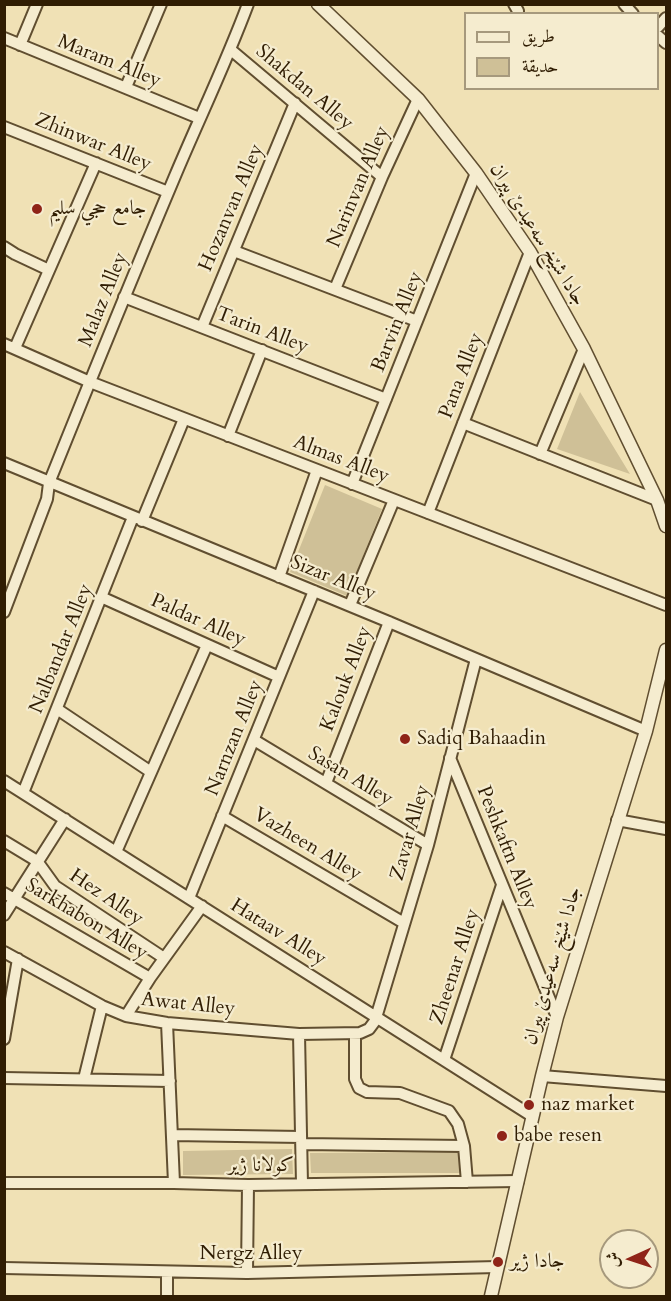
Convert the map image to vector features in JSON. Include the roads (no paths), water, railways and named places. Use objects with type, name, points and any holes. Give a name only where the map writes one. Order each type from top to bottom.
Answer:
[{"type":"street","points":[[20,45],[37,4]]},
{"type":"street","points":[[126,87],[161,4]]},
{"type":"street","name":"Malaz Alley","points":[[4,612],[47,499],[49,483],[124,297],[199,118],[231,50],[248,4]]},
{"type":"street","name":"جادا شێخ سەعیدێ پیران","points":[[318,4],[418,99],[476,173],[530,252],[584,349],[657,500],[666,526]]},
{"type":"street","name":"Maram Alley","points":[[4,39],[199,118]]},
{"type":"street","name":"Shakdan Alley","points":[[231,50],[382,177]]},
{"type":"street","name":"Narinvan Alley","points":[[335,290],[382,177],[418,99]]},
{"type":"street","name":"Hozanvan Alley","points":[[202,327],[295,103]]},
{"type":"street","name":"Zhinwar Alley","points":[[4,127],[168,192]]},
{"type":"street","points":[[10,346],[49,270],[96,163]]},
{"type":"street","name":"Barvin Alley","points":[[352,484],[476,173]]},
{"type":"street","points":[[4,247],[49,270]]},
{"type":"street","points":[[234,251],[417,321]]},
{"type":"street","name":"Pana Alley","points":[[428,513],[530,252]]},
{"type":"street","name":"Tarin Alley","points":[[124,297],[386,399]]},
{"type":"street","name":"Almas Alley","points":[[10,346],[90,382],[666,605]]},
{"type":"street","points":[[540,454],[584,349]]},
{"type":"street","points":[[228,436],[261,350]]},
{"type":"street","name":"Nalbandar Alley","points":[[23,793],[101,597],[184,419]]},
{"type":"street","points":[[463,423],[657,500]]},
{"type":"street","name":"Sizar Alley","points":[[4,464],[350,605],[646,731]]},
{"type":"street","points":[[279,577],[318,470]]},
{"type":"street","points":[[350,605],[394,500]]},
{"type":"street","name":"Narnzan Alley","points":[[189,898],[314,591]]},
{"type":"street","name":"Paldar Alley","points":[[101,597],[279,677]]},
{"type":"street","name":"Kalouk Alley","points":[[326,783],[389,622]]},
{"type":"street","points":[[116,852],[207,645]]},
{"type":"street","name":"جادا شێخ سەعیدێ پیران","points":[[491,1296],[557,1017],[646,731],[666,650]]},
{"type":"street","name":"Zavar Alley","points":[[376,1017],[428,845],[476,659]]},
{"type":"street","points":[[57,709],[151,772]]},
{"type":"street","name":"Sasan Alley","points":[[254,740],[428,845]]},
{"type":"street","name":"Peshkaftn Alley","points":[[450,758],[557,1017]]},
{"type":"street","name":"Hataav Alley","points":[[4,781],[532,1116]]},
{"type":"street","name":"Vazheen Alley","points":[[222,816],[404,923]]},
{"type":"street","points":[[4,915],[65,819]]},
{"type":"street","points":[[617,820],[666,829]]},
{"type":"street","name":"Hez Alley","points":[[4,841],[37,861],[55,886],[164,958]]},
{"type":"street","name":"Zheenar Alley","points":[[444,1060],[502,885]]},
{"type":"street","name":"Sarkhabon Alley","points":[[4,893],[150,978]]},
{"type":"street","points":[[126,1016],[150,978],[202,906]]},
{"type":"street","name":"Awat Alley","points":[[4,952],[102,1006],[126,1016],[167,1023],[299,1034],[355,1034]]},
{"type":"street","points":[[4,1039],[18,959]]},
{"type":"street","points":[[84,1079],[102,1006]]},
{"type":"street","points":[[376,1017],[369,1029],[355,1034],[355,1079],[359,1088],[367,1092],[400,1093],[449,1111],[458,1124],[464,1146],[467,1182]]},
{"type":"street","points":[[167,1023],[174,1183]]},
{"type":"street","points":[[299,1034],[302,1184]]},
{"type":"street","points":[[542,1076],[666,1086]]},
{"type":"street","points":[[4,1078],[170,1081]]},
{"type":"street","points":[[172,1135],[464,1146]]},
{"type":"street","name":"کولانا ژیر","points":[[4,1183],[248,1185],[518,1181]]},
{"type":"street","points":[[247,1273],[248,1185]]},
{"type":"street","name":"Nergz Alley","points":[[4,1268],[247,1273],[497,1267]]},
{"type":"street","points":[[167,1272],[167,1296]]},
{"type":"place","name":"جامع حجي سليم","points":[[37,209]]},
{"type":"place","name":"Sadiq Bahaadin","points":[[405,739]]},
{"type":"place","name":"naz market","points":[[529,1105]]},
{"type":"place","name":"babe resen","points":[[502,1136]]},
{"type":"place","name":"جادا ژير","points":[[498,1262]]}]
